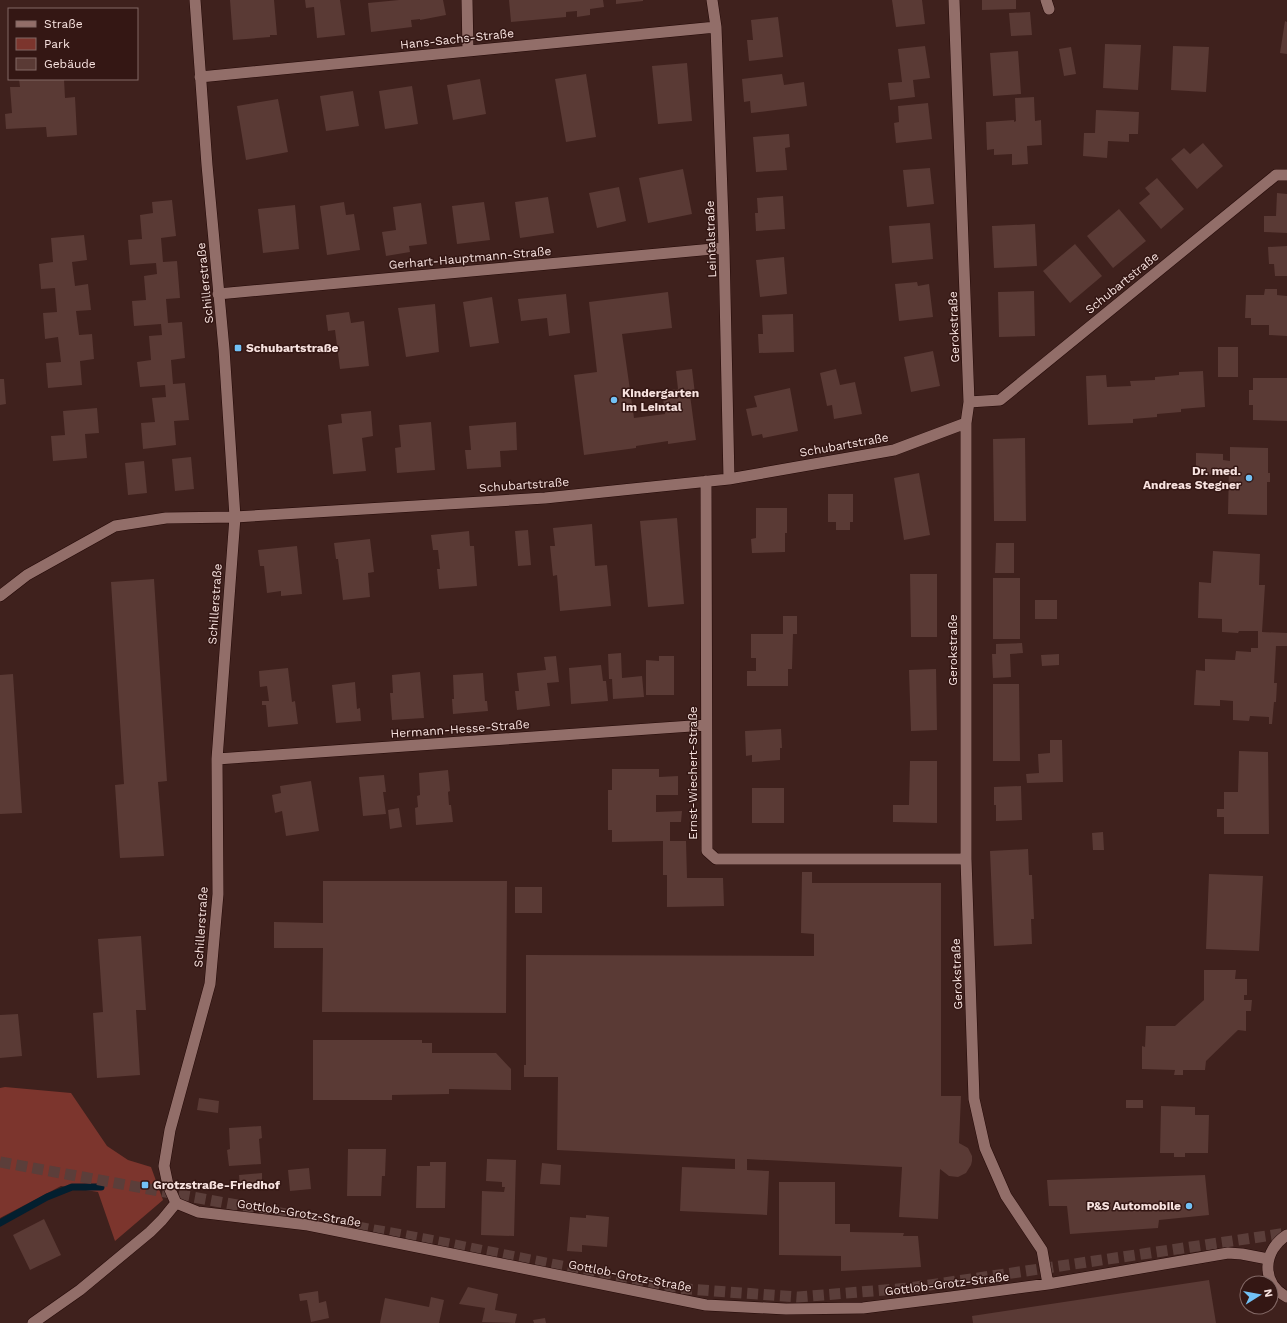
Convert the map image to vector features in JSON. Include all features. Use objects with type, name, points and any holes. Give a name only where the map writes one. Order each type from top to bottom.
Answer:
[{"type":"street","name":"Schillerstraße","points":[[176,1203],[168,1185],[164,1166],[170,1130],[210,984],[218,894],[216,759],[234,517],[224,349],[218,294],[195,0]]},
{"type":"street","points":[[467,0],[468,51]]},
{"type":"street","name":"Leintalstraße","points":[[712,0],[716,27],[724,248],[729,478]]},
{"type":"street","name":"Gerokstraße","points":[[954,0],[969,402],[966,423],[966,859],[974,1098],[985,1148],[1006,1196],[1042,1250],[1048,1284]]},
{"type":"street","name":"Hans-Sachs-Straße","points":[[200,77],[716,27]]},
{"type":"street","name":"Schubartstraße","points":[[969,402],[1000,400],[1276,175],[1287,175]]},
{"type":"street","name":"Gerhart-Hauptmann-Straße","points":[[218,294],[724,248]]},
{"type":"street","name":"Schubartstraße","points":[[0,596],[27,575],[115,526],[166,518],[234,517],[545,498],[706,481],[894,450],[966,423]]},
{"type":"street","name":"Ernst-Wiechert-Straße","points":[[706,481],[707,851],[716,859],[966,859]]},
{"type":"street","name":"Hermann-Hesse-Straße","points":[[216,759],[706,725]]},
{"type":"street","points":[[33,1323],[80,1290],[150,1232],[176,1203]]},
{"type":"street","name":"Gottlob-Grotz-Straße","points":[[176,1203],[198,1212],[308,1225],[706,1305],[786,1309],[863,1308],[1048,1284],[1228,1253],[1268,1259]]},
{"type":"street","points":[[1287,1235],[1279,1240],[1272,1249],[1268,1259],[1270,1280],[1276,1289],[1287,1297]]},
{"type":"green space","points":[[5,1087],[71,1093],[107,1146],[128,1160],[151,1167],[163,1200],[115,1241],[98,1192],[61,1186],[0,1218],[0,1088]]},
{"type":"building","points":[[230,0],[274,0],[277,35],[233,40]]},
{"type":"building","points":[[305,0],[340,0],[345,35],[317,38],[314,7],[306,8]]},
{"type":"building","points":[[399,0],[443,0],[446,15],[420,20],[411,20],[412,27],[371,32],[368,3]]},
{"type":"building","points":[[509,0],[603,0],[604,7],[590,9],[590,15],[577,17],[577,11],[566,12],[566,17],[511,22]]},
{"type":"building","points":[[616,0],[643,0],[643,1],[616,4]]},
{"type":"building","points":[[892,0],[922,0],[925,24],[896,27]]},
{"type":"building","points":[[982,0],[1016,0],[1016,9],[982,10]]},
{"type":"building","points":[[1030,12],[1032,35],[1011,36],[1009,13]]},
{"type":"building","points":[[778,17],[783,57],[749,61],[747,40],[753,40],[751,20]]},
{"type":"building","points":[[1285,21],[1287,22],[1287,54],[1280,53]]},
{"type":"building","points":[[1105,44],[1141,45],[1138,90],[1103,88]]},
{"type":"building","points":[[925,46],[930,78],[913,80],[915,97],[890,100],[888,83],[902,82],[898,49]]},
{"type":"building","points":[[1173,46],[1209,47],[1206,92],[1171,90]]},
{"type":"building","points":[[1071,47],[1076,74],[1064,76],[1059,49]]},
{"type":"building","points":[[1018,51],[1021,94],[993,96],[990,53]]},
{"type":"building","points":[[687,63],[692,121],[658,124],[652,66]]},
{"type":"building","points":[[586,74],[596,137],[566,142],[555,79]]},
{"type":"building","points":[[782,74],[784,85],[804,82],[807,106],[751,113],[750,101],[744,102],[742,79]]},
{"type":"building","points":[[480,79],[486,114],[453,120],[447,85]]},
{"type":"building","points":[[19,80],[64,80],[65,98],[75,97],[77,135],[47,137],[46,127],[6,129],[5,114],[12,113],[10,87],[20,87]]},
{"type":"building","points":[[412,86],[418,124],[385,129],[379,91]]},
{"type":"building","points":[[353,91],[359,126],[326,131],[320,96]]},
{"type":"building","points":[[1034,97],[1035,121],[1041,120],[1042,145],[1027,146],[1028,164],[1012,165],[1012,154],[994,155],[994,149],[987,150],[986,122],[1016,121],[1015,98]]},
{"type":"building","points":[[278,99],[288,152],[246,160],[237,106]]},
{"type":"building","points":[[928,103],[932,139],[896,143],[894,123],[899,122],[898,106]]},
{"type":"building","points":[[1096,110],[1139,112],[1138,134],[1129,134],[1129,142],[1108,141],[1107,158],[1083,156],[1084,133],[1095,133]]},
{"type":"building","points":[[789,134],[790,147],[785,148],[787,170],[756,172],[753,137]]},
{"type":"building","points":[[1203,143],[1223,166],[1197,189],[1171,159],[1184,148],[1190,154]]},
{"type":"building","points":[[930,168],[934,204],[907,207],[903,170]]},
{"type":"building","points":[[683,169],[692,214],[648,223],[639,178]]},
{"type":"building","points":[[1157,178],[1184,209],[1161,229],[1139,203],[1150,194],[1145,188]]},
{"type":"building","points":[[619,187],[626,221],[597,228],[589,193]]},
{"type":"building","points":[[1277,193],[1287,194],[1287,233],[1264,232],[1264,216],[1276,216]]},
{"type":"building","points":[[783,196],[785,229],[756,231],[755,213],[758,213],[757,198]]},
{"type":"building","points":[[548,197],[554,233],[520,238],[515,202]]},
{"type":"building","points":[[172,200],[176,236],[161,238],[163,262],[177,261],[180,298],[166,299],[168,323],[182,322],[185,358],[171,360],[173,384],[185,383],[189,420],[174,421],[176,445],[143,449],[141,423],[155,422],[152,398],[166,397],[165,385],[140,387],[137,362],[151,360],[149,336],[162,335],[161,324],[134,326],[132,301],[146,300],[144,276],[157,274],[156,263],[130,265],[128,240],[142,239],[140,215],[153,213],[152,202]]},
{"type":"building","points":[[344,202],[346,215],[354,214],[360,250],[327,255],[320,206]]},
{"type":"building","points":[[484,202],[490,240],[457,244],[452,206]]},
{"type":"building","points":[[421,203],[427,244],[409,246],[410,252],[386,256],[382,232],[396,230],[393,207]]},
{"type":"building","points":[[295,205],[299,249],[263,253],[258,209]]},
{"type":"building","points":[[1119,209],[1146,241],[1113,268],[1087,236]]},
{"type":"building","points":[[930,223],[933,259],[892,263],[889,226]]},
{"type":"building","points":[[1035,224],[1037,266],[994,268],[992,226]]},
{"type":"building","points":[[84,235],[87,260],[72,262],[75,286],[88,284],[91,310],[76,311],[79,335],[92,334],[94,359],[80,361],[82,385],[48,388],[46,363],[61,362],[58,337],[45,339],[43,313],[57,312],[55,288],[41,289],[39,264],[53,262],[51,238]]},
{"type":"building","points":[[1075,244],[1102,276],[1070,303],[1043,271]]},
{"type":"building","points":[[1287,246],[1287,276],[1275,276],[1274,264],[1269,264],[1268,247]]},
{"type":"building","points":[[784,257],[787,294],[760,297],[756,260]]},
{"type":"building","points":[[917,282],[918,286],[929,284],[933,317],[899,321],[895,284]]},
{"type":"building","points":[[1265,289],[1277,289],[1277,295],[1287,296],[1287,336],[1269,335],[1269,325],[1251,325],[1251,318],[1245,318],[1246,295],[1264,295]]},
{"type":"building","points":[[1034,291],[1035,336],[999,337],[998,292]]},
{"type":"building","points":[[668,292],[672,328],[622,334],[634,418],[665,414],[662,391],[678,389],[676,371],[692,369],[695,394],[690,395],[696,440],[668,444],[668,441],[636,446],[636,448],[584,455],[574,375],[597,372],[589,302]]},
{"type":"building","points":[[566,294],[570,333],[549,336],[547,318],[521,321],[518,299]]},
{"type":"building","points":[[492,297],[499,343],[470,347],[463,302]]},
{"type":"building","points":[[435,304],[439,352],[406,357],[398,308]]},
{"type":"building","points":[[349,312],[351,323],[364,321],[369,366],[340,369],[335,330],[328,331],[326,315]]},
{"type":"building","points":[[793,314],[794,352],[759,353],[758,334],[763,334],[762,315]]},
{"type":"building","points":[[1218,347],[1238,347],[1238,377],[1218,377]]},
{"type":"building","points":[[933,351],[940,386],[911,392],[904,357]]},
{"type":"building","points":[[836,369],[840,385],[855,382],[862,414],[834,419],[832,405],[827,406],[820,373]]},
{"type":"building","points":[[1203,371],[1205,407],[1181,409],[1181,412],[1157,414],[1157,417],[1133,419],[1133,423],[1088,425],[1086,376],[1106,375],[1107,387],[1131,386],[1130,381],[1155,380],[1155,377],[1179,375],[1179,372]]},
{"type":"building","points":[[1253,378],[1287,378],[1287,421],[1253,420],[1253,405],[1249,405],[1249,390],[1253,390]]},
{"type":"building","points":[[0,379],[4,379],[6,404],[0,405]]},
{"type":"building","points":[[790,388],[798,431],[763,438],[762,434],[752,436],[746,409],[757,407],[754,396]]},
{"type":"building","points":[[97,408],[99,433],[85,434],[87,458],[53,461],[51,436],[65,435],[63,411]]},
{"type":"building","points":[[371,411],[373,436],[362,438],[366,471],[333,474],[328,425],[342,423],[341,414]]},
{"type":"building","points":[[431,422],[435,470],[397,473],[395,448],[401,447],[399,425]]},
{"type":"building","points":[[516,422],[517,450],[500,451],[501,467],[467,469],[465,450],[471,450],[469,426]]},
{"type":"building","points":[[1025,438],[1026,521],[994,521],[993,439]]},
{"type":"building","name":"Dr. med. Andreas Stegner","points":[[1230,447],[1268,448],[1268,473],[1270,473],[1270,482],[1267,482],[1267,515],[1228,514],[1229,468],[1223,468],[1222,475],[1196,474],[1196,453],[1223,454],[1223,460],[1230,461]]},
{"type":"building","points":[[191,457],[194,489],[175,491],[172,459]]},
{"type":"building","points":[[144,461],[147,493],[128,495],[125,463]]},
{"type":"building","points":[[919,473],[930,535],[904,540],[894,478]]},
{"type":"building","points":[[828,494],[853,494],[853,522],[850,522],[850,530],[836,530],[836,522],[828,522]]},
{"type":"building","points":[[756,508],[787,508],[785,552],[752,553],[751,539],[756,538]]},
{"type":"building","points":[[677,518],[684,604],[648,607],[640,521]]},
{"type":"building","points":[[592,524],[595,566],[607,565],[611,606],[560,611],[557,575],[553,576],[550,546],[555,546],[553,528]]},
{"type":"building","points":[[528,530],[531,565],[518,566],[515,531]]},
{"type":"building","points":[[469,531],[470,546],[474,546],[477,586],[439,589],[437,569],[440,569],[438,550],[433,550],[431,535]]},
{"type":"building","points":[[370,539],[374,572],[368,573],[370,597],[343,600],[338,559],[336,559],[334,543]]},
{"type":"building","points":[[996,543],[1014,543],[1014,573],[995,573]]},
{"type":"building","points":[[297,546],[302,594],[281,596],[281,591],[267,593],[264,566],[260,566],[258,550]]},
{"type":"building","points":[[1213,551],[1260,554],[1259,585],[1265,585],[1262,632],[1287,633],[1287,646],[1276,646],[1274,683],[1277,683],[1276,702],[1274,702],[1272,724],[1269,724],[1269,717],[1250,716],[1249,721],[1233,720],[1233,701],[1220,700],[1220,706],[1194,705],[1196,670],[1205,671],[1205,659],[1235,660],[1236,651],[1251,652],[1251,648],[1258,648],[1258,631],[1239,631],[1238,633],[1222,632],[1222,619],[1198,618],[1199,582],[1211,583]]},
{"type":"building","points":[[910,574],[937,574],[937,637],[911,637]]},
{"type":"building","points":[[993,578],[1020,578],[1020,639],[993,639]]},
{"type":"building","points":[[154,579],[167,781],[158,782],[164,856],[120,858],[115,785],[124,784],[111,582]]},
{"type":"building","points":[[1035,600],[1057,600],[1057,619],[1035,619]]},
{"type":"building","points":[[783,616],[797,616],[797,634],[793,634],[792,669],[788,669],[788,686],[747,686],[747,671],[756,671],[756,658],[751,658],[751,634],[783,634]]},
{"type":"building","points":[[1022,643],[1023,653],[1010,654],[1011,677],[993,678],[992,654],[996,654],[996,644]]},
{"type":"building","points":[[621,653],[622,678],[642,676],[644,697],[613,699],[612,679],[609,679],[608,654]]},
{"type":"building","points":[[1059,654],[1059,665],[1042,666],[1041,655]]},
{"type":"building","points":[[556,656],[559,682],[547,683],[550,706],[517,710],[515,691],[519,691],[517,673],[546,670],[544,657]]},
{"type":"building","points":[[659,656],[674,656],[674,695],[646,695],[646,660],[659,661]]},
{"type":"building","points":[[601,665],[603,681],[606,681],[608,701],[571,704],[569,668]]},
{"type":"building","points":[[288,668],[292,702],[295,701],[298,724],[268,727],[266,705],[262,705],[262,701],[269,701],[267,686],[260,687],[259,671]]},
{"type":"building","points":[[936,669],[937,730],[911,731],[909,670]]},
{"type":"building","points":[[420,672],[424,718],[392,720],[390,693],[393,693],[392,675]]},
{"type":"building","points":[[483,673],[485,701],[487,701],[488,711],[453,714],[453,675]]},
{"type":"building","points":[[13,674],[22,813],[0,814],[0,675]]},
{"type":"building","points":[[355,682],[357,709],[360,708],[361,721],[336,723],[332,685]]},
{"type":"building","points":[[993,684],[1019,684],[1020,761],[993,761]]},
{"type":"building","points":[[781,729],[782,748],[780,748],[780,760],[752,762],[752,755],[746,756],[745,731]]},
{"type":"building","points":[[1050,740],[1062,740],[1063,782],[1027,783],[1026,774],[1039,773],[1038,754],[1050,753]]},
{"type":"building","points":[[1239,751],[1268,752],[1269,834],[1224,834],[1224,817],[1217,817],[1217,809],[1224,809],[1224,792],[1238,792]]},
{"type":"building","points":[[910,761],[937,761],[937,823],[893,822],[893,805],[909,805]]},
{"type":"building","points":[[612,769],[659,769],[659,777],[678,776],[678,795],[656,795],[656,812],[682,811],[681,822],[670,822],[670,841],[686,841],[687,878],[723,878],[724,906],[667,907],[667,875],[663,875],[663,841],[612,842],[612,830],[608,830],[608,790],[612,790]]},
{"type":"building","points":[[448,770],[450,791],[448,792],[449,805],[451,805],[453,822],[416,825],[415,808],[418,807],[417,796],[420,795],[419,773]]},
{"type":"building","points":[[384,775],[386,792],[383,792],[386,814],[363,816],[359,777]]},
{"type":"building","points":[[311,781],[319,831],[286,836],[282,811],[275,813],[272,795],[281,793],[280,786]]},
{"type":"building","points":[[1021,786],[1022,820],[996,821],[994,787]]},
{"type":"building","points":[[752,788],[784,788],[784,823],[752,823]]},
{"type":"building","points":[[399,808],[402,827],[390,829],[388,810]]},
{"type":"building","points":[[1103,832],[1104,850],[1093,850],[1092,833]]},
{"type":"building","points":[[1028,849],[1029,875],[1032,875],[1034,919],[1031,919],[1032,944],[994,946],[990,851]]},
{"type":"building","points":[[802,872],[812,872],[812,883],[941,883],[941,1096],[961,1096],[959,1143],[968,1148],[972,1156],[972,1161],[966,1173],[958,1177],[949,1176],[940,1169],[938,1219],[899,1217],[902,1167],[747,1159],[747,1170],[769,1171],[767,1215],[680,1211],[682,1167],[735,1169],[735,1159],[557,1150],[558,1077],[524,1077],[524,1065],[526,1065],[526,955],[814,956],[814,934],[801,933]]},
{"type":"building","points":[[1209,874],[1263,876],[1259,951],[1206,949]]},
{"type":"building","points":[[323,881],[507,881],[506,1013],[322,1012],[323,948],[274,948],[274,922],[323,923]]},
{"type":"building","points":[[515,887],[542,887],[542,913],[515,913]]},
{"type":"building","points":[[141,936],[146,1010],[136,1010],[140,1075],[97,1078],[93,1013],[103,1012],[98,939]]},
{"type":"building","points":[[1204,970],[1236,970],[1235,979],[1247,979],[1247,995],[1244,995],[1244,1000],[1252,1000],[1251,1011],[1246,1011],[1246,1031],[1238,1030],[1206,1061],[1205,1070],[1183,1070],[1183,1075],[1174,1075],[1175,1070],[1142,1069],[1142,1046],[1145,1047],[1146,1026],[1175,1026],[1204,1000]]},
{"type":"building","points":[[18,1014],[22,1056],[0,1058],[0,1015]]},
{"type":"building","points":[[313,1040],[422,1040],[422,1043],[432,1043],[432,1053],[496,1053],[511,1069],[511,1090],[449,1089],[449,1094],[392,1095],[392,1100],[313,1100]]},
{"type":"building","points":[[199,1098],[219,1101],[218,1113],[197,1110]]},
{"type":"building","points":[[1126,1100],[1143,1100],[1143,1108],[1126,1108]]},
{"type":"building","points":[[1161,1106],[1195,1107],[1195,1115],[1209,1115],[1208,1153],[1185,1153],[1185,1157],[1174,1157],[1174,1153],[1160,1153]]},
{"type":"building","points":[[261,1126],[262,1138],[259,1139],[261,1164],[229,1166],[227,1150],[230,1149],[229,1128]]},
{"type":"building","points":[[348,1149],[386,1149],[385,1176],[382,1176],[381,1196],[347,1196]]},
{"type":"building","points":[[487,1159],[516,1160],[514,1236],[481,1235],[482,1191],[504,1192],[505,1187],[502,1187],[502,1182],[486,1181]]},
{"type":"building","points":[[430,1162],[446,1162],[445,1208],[416,1208],[417,1166],[430,1166]]},
{"type":"building","points":[[542,1163],[561,1165],[560,1185],[540,1184]]},
{"type":"building","points":[[309,1168],[311,1189],[290,1191],[288,1170]]},
{"type":"building","points":[[262,1173],[262,1185],[240,1187],[239,1175]]},
{"type":"building","points":[[1205,1175],[1209,1215],[1159,1220],[1158,1228],[1070,1234],[1067,1206],[1049,1206],[1047,1180]]},
{"type":"building","points":[[779,1182],[835,1182],[835,1224],[850,1224],[850,1232],[904,1233],[903,1236],[918,1236],[921,1267],[841,1271],[841,1256],[779,1255]]},
{"type":"building","points":[[586,1215],[609,1217],[607,1247],[582,1245],[582,1252],[567,1251],[570,1217],[586,1218]]},
{"type":"building","points":[[44,1219],[61,1255],[30,1270],[13,1235]]},
{"type":"building","points":[[1209,1280],[1216,1323],[973,1323],[972,1316]]},
{"type":"building","points":[[468,1287],[498,1294],[495,1310],[517,1314],[515,1323],[482,1322],[485,1308],[459,1304]]},
{"type":"building","points":[[318,1291],[319,1303],[326,1301],[329,1318],[311,1322],[307,1300],[300,1301],[299,1294]]},
{"type":"building","points":[[431,1297],[444,1300],[439,1323],[380,1323],[385,1298],[429,1307]]},
{"type":"building","points":[[545,1318],[546,1323],[534,1323],[533,1320]]},
{"type":"waterway","points":[[0,1223],[47,1197],[72,1187],[101,1187]]},
{"type":"tunnel","points":[[0,1162],[424,1239],[673,1288],[798,1297],[909,1288],[1287,1233]]},
{"type":"place","name":"Schubartstraße","points":[[238,348]]},
{"type":"place","name":"Kindergarten Im Leintal","points":[[614,400]]},
{"type":"place","name":"Dr. med. Andreas Stegner","points":[[1249,478]]},
{"type":"place","name":"Grotzstraße-Friedhof","points":[[145,1185]]},
{"type":"place","name":"P&S Automobile","points":[[1189,1206]]}]
